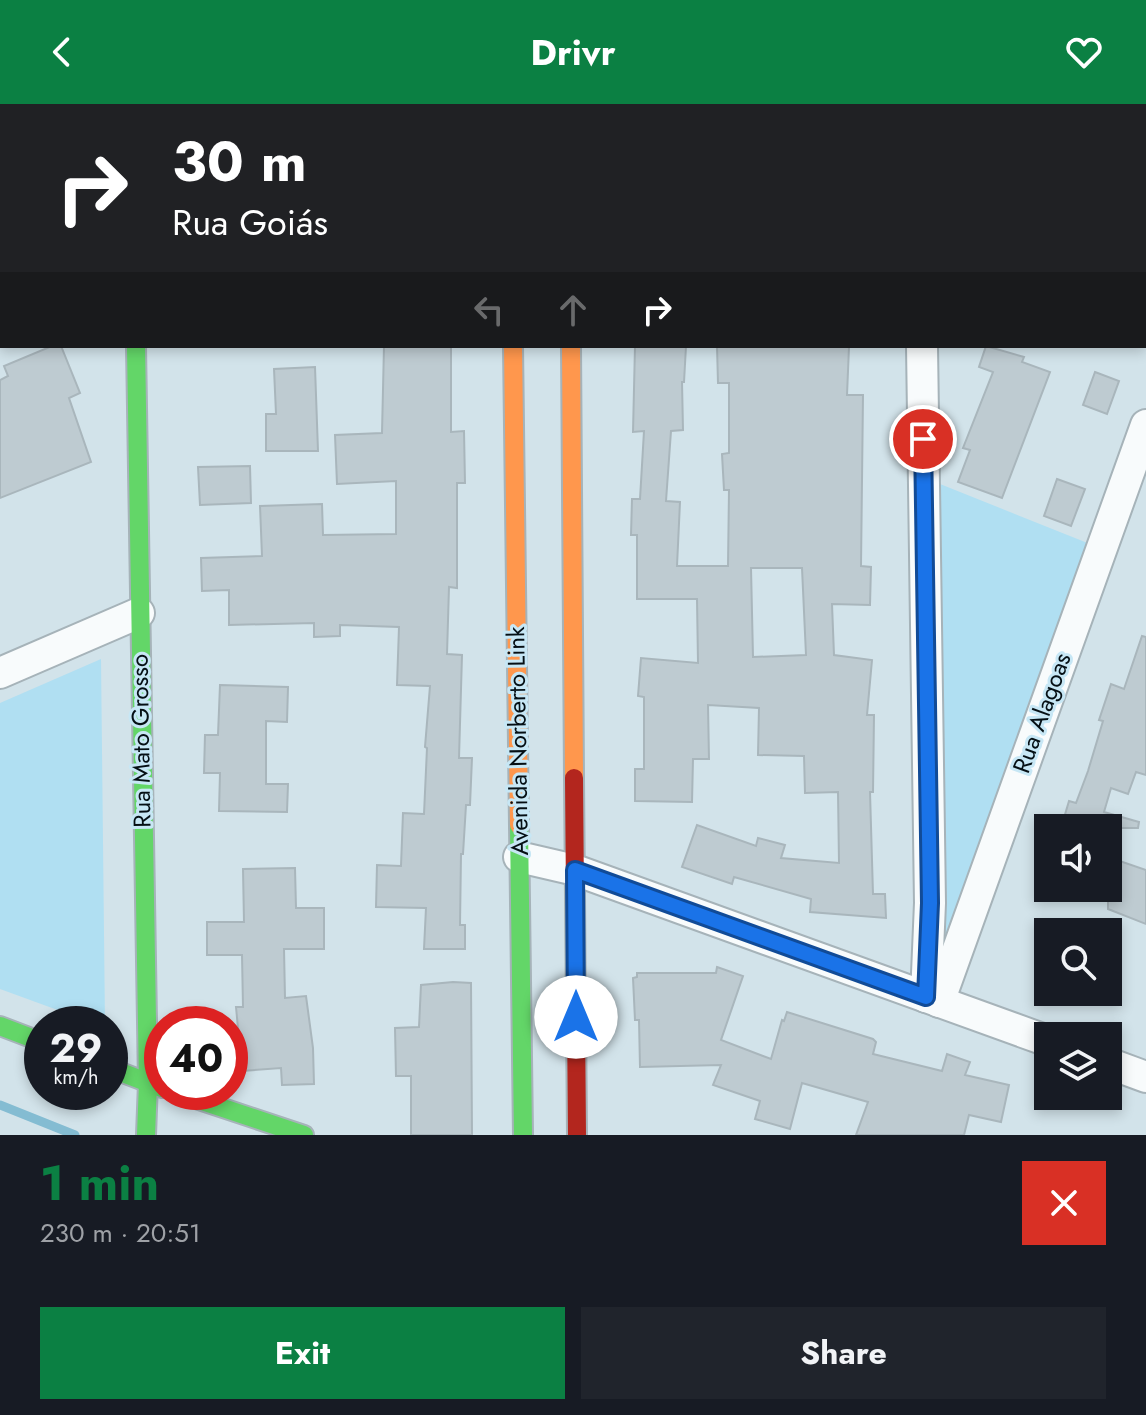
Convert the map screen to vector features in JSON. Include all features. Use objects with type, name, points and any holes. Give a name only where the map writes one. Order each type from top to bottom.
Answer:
[{"type":"street","name":"Rua Mato Grosso","points":[[136,348],[139,613],[152,1006]]},
{"type":"street","name":"Avenida Norberto Link","points":[[513,348],[523,1135]]},
{"type":"street","points":[[566,348],[577,1135]]},
{"type":"street","points":[[922,348],[932,1000]]},
{"type":"street","name":"Rua Alagoas","points":[[932,1000],[1146,425]]},
{"type":"street","points":[[0,673],[139,613]]},
{"type":"street","points":[[519,857],[575,870],[1034,1036]]},
{"type":"street","points":[[0,1026],[24,1035]]},
{"type":"street","points":[[1122,1068],[1146,1077]]},
{"type":"street","name":"Rua Mato Grosso","points":[[146,1135],[151,1110]]},
{"type":"street","points":[[229,1110],[304,1135]]},
{"type":"shaded area","points":[[930,480],[1095,546],[943,973]]},
{"type":"shaded area","points":[[101,659],[105,1006],[47,1006],[0,989],[0,703]]},
{"type":"building","points":[[47,348],[62,348],[80,393],[69,398],[91,462],[0,498],[0,380],[8,376],[4,366]]},
{"type":"building","points":[[384,348],[451,348],[451,432],[464,431],[465,483],[457,483],[457,588],[449,587],[447,654],[462,655],[459,758],[472,758],[470,805],[466,805],[461,854],[460,925],[465,925],[465,949],[424,949],[426,908],[376,907],[377,865],[401,866],[403,813],[424,814],[430,686],[397,685],[399,627],[340,625],[340,636],[314,637],[314,623],[229,625],[229,590],[202,591],[201,558],[262,556],[260,506],[322,504],[323,535],[396,534],[396,481],[337,484],[335,435],[382,433]]},
{"type":"building","points":[[635,348],[686,348],[682,382],[683,430],[671,431],[666,501],[680,502],[677,566],[728,566],[729,490],[724,490],[722,454],[729,453],[729,383],[718,383],[717,348],[849,348],[847,395],[863,395],[861,566],[871,567],[870,605],[832,604],[834,655],[872,660],[867,715],[874,715],[873,792],[870,792],[873,894],[885,894],[886,918],[810,912],[811,899],[734,877],[732,884],[682,867],[697,825],[756,846],[758,838],[785,845],[781,858],[839,863],[838,792],[805,793],[804,756],[758,755],[759,708],[708,705],[709,759],[693,759],[692,802],[635,801],[635,769],[644,769],[644,697],[638,696],[641,658],[698,663],[697,599],[637,599],[637,535],[631,535],[632,499],[640,499],[644,431],[633,432]],"holes":[[[751,568],[802,568],[806,655],[753,657]]]},
{"type":"building","points":[[985,348],[993,348],[1024,357],[1022,362],[1050,372],[1002,498],[958,482],[970,450],[963,448],[993,372],[979,367]]},
{"type":"building","points":[[315,367],[318,451],[266,451],[266,414],[276,414],[274,369]]},
{"type":"building","points":[[1095,372],[1119,381],[1107,414],[1083,405]]},
{"type":"building","points":[[250,466],[251,503],[200,505],[198,467]]},
{"type":"building","points":[[1057,479],[1085,489],[1071,526],[1044,516]]},
{"type":"building","points":[[1142,636],[1146,637],[1146,775],[1136,772],[1128,794],[1111,788],[1104,812],[1111,814],[1065,814],[1069,801],[1076,803],[1088,771],[1103,721],[1099,720],[1111,684],[1124,689]]},
{"type":"building","points":[[220,685],[288,687],[287,722],[266,721],[266,784],[288,784],[287,812],[219,811],[220,773],[204,773],[205,735],[218,735]]},
{"type":"building","points":[[1122,817],[1139,822],[1138,828],[1122,828]]},
{"type":"building","points":[[1122,862],[1146,870],[1146,924],[1108,909],[1108,902],[1122,902]]},
{"type":"building","points":[[295,868],[296,908],[324,908],[324,949],[284,949],[285,998],[306,996],[314,1084],[282,1085],[281,1068],[248,1071],[248,1006],[243,1006],[242,955],[207,955],[207,922],[244,922],[243,869]]},
{"type":"building","points":[[717,967],[743,976],[721,1040],[771,1059],[787,1012],[873,1039],[876,1042],[873,1054],[942,1071],[947,1054],[970,1062],[965,1075],[1009,1085],[1001,1122],[969,1115],[964,1135],[856,1135],[868,1102],[802,1083],[790,1129],[755,1119],[760,1101],[713,1085],[721,1065],[640,1067],[639,1020],[635,1020],[633,978],[637,977],[637,973],[716,973]]},
{"type":"building","points":[[471,983],[472,1135],[411,1135],[411,1076],[396,1076],[395,1028],[419,1027],[421,985]]},
{"type":"waterway","points":[[0,1105],[75,1135]]},
{"type":"traffic: fast","points":[[136,348],[148,1083],[146,1135]]},
{"type":"traffic: fast","points":[[519,825],[523,1135]]},
{"type":"traffic: fast","points":[[0,1026],[24,1035]]},
{"type":"traffic: fast","points":[[128,1075],[144,1081]]},
{"type":"traffic: fast","points":[[229,1110],[304,1135]]},
{"type":"traffic: slow","points":[[513,348],[519,825]]},
{"type":"traffic: slow","points":[[571,348],[574,778]]},
{"type":"traffic: jam","points":[[574,778],[577,1135]]},
{"type":"route","points":[[576,1017],[575,870],[926,997],[930,903],[923,439]]}]
